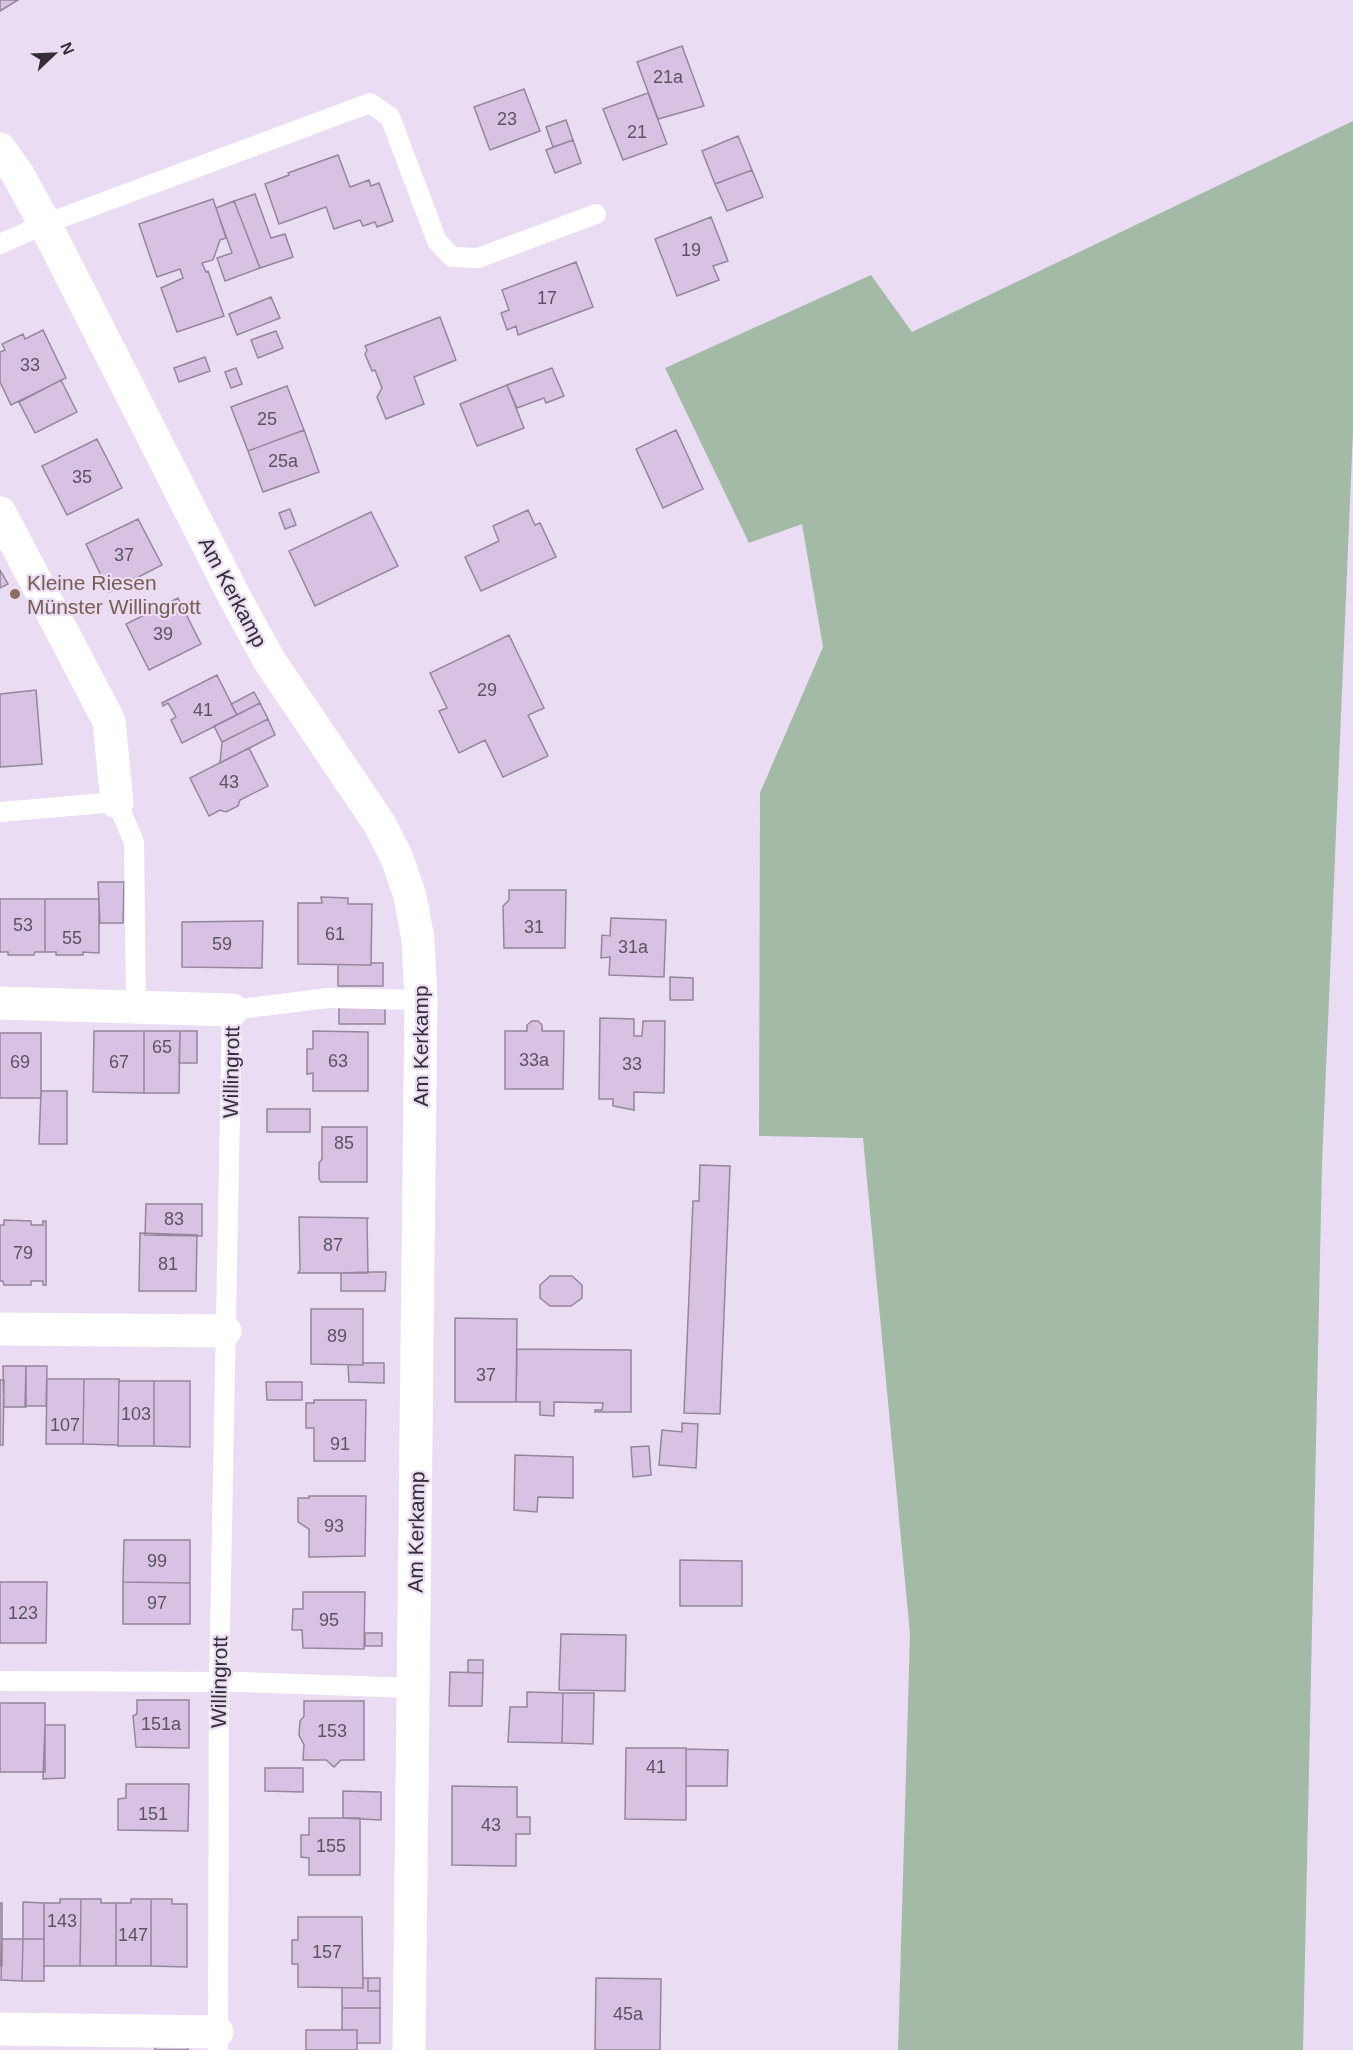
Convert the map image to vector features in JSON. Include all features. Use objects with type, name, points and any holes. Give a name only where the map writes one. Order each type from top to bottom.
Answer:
[{"type":"street","name":"Am Kerkamp","points":[[0,149],[17,173],[45,224],[234,596],[269,660],[379,823],[397,858],[410,896],[418,939],[421,1000],[409,2050]]},
{"type":"street","points":[[0,513],[109,721],[117,802]]},
{"type":"street","name":"Willingrott","points":[[0,1003],[232,1010]]},
{"type":"street","points":[[0,1329],[225,1331]]},
{"type":"street","name":"Willingrott","points":[[0,2030],[218,2041]]},
{"type":"lane","points":[[0,244],[45,224],[370,103],[390,117],[437,241],[452,257],[478,258],[596,214]]},
{"type":"lane","points":[[0,812],[117,802],[134,842],[136,1006]]},
{"type":"lane","points":[[232,1010],[328,998],[421,1000]]},
{"type":"lane","name":"Willingrott","points":[[218,2041],[219,1682],[232,1010]]},
{"type":"lane","points":[[0,1682],[219,1682],[414,1688]]},
{"type":"green space","points":[[1353,121],[1353,431],[1322,1164],[1303,2050],[898,2050],[910,1634],[863,1138],[759,1136],[760,793],[823,647],[802,524],[749,543],[665,368],[871,275],[912,332]]},
{"type":"building","points":[[0,0],[18,0],[0,11]]},
{"type":"building","points":[[682,46],[704,106],[658,119],[637,62]]},
{"type":"building","points":[[524,89],[540,131],[490,150],[474,107]]},
{"type":"building","points":[[648,93],[667,144],[623,160],[603,109]]},
{"type":"building","points":[[566,120],[573,140],[553,147],[546,127]]},
{"type":"building","points":[[738,136],[752,170],[715,184],[702,151]]},
{"type":"building","points":[[573,140],[581,163],[555,173],[546,150]]},
{"type":"building","points":[[338,155],[350,187],[369,180],[371,186],[379,183],[393,221],[377,227],[375,222],[363,226],[360,220],[334,229],[326,207],[279,224],[265,184]]},
{"type":"building","points":[[752,170],[763,197],[727,211],[715,184]]},
{"type":"building","points":[[255,194],[271,238],[285,234],[293,257],[260,268],[234,201]]},
{"type":"building","points":[[213,199],[226,238],[220,240],[213,260],[202,263],[206,272],[208,271],[224,316],[177,332],[161,288],[183,278],[180,269],[157,277],[139,224]]},
{"type":"building","points":[[234,201],[260,268],[225,281],[217,258],[232,253],[216,208]]},
{"type":"building","points":[[711,217],[728,261],[713,266],[719,280],[677,296],[655,239]]},
{"type":"building","points":[[576,262],[593,307],[518,335],[516,326],[507,330],[501,313],[509,310],[502,290]]},
{"type":"building","points":[[271,297],[280,318],[237,335],[229,314]]},
{"type":"building","points":[[440,317],[456,360],[414,377],[424,404],[386,419],[377,397],[382,388],[365,354],[367,350],[365,346]]},
{"type":"building","points":[[43,330],[66,378],[11,405],[0,382],[0,352],[5,350],[2,344],[23,334],[25,339]]},
{"type":"building","points":[[276,331],[283,348],[258,358],[251,340]]},
{"type":"building","points":[[205,357],[210,371],[179,382],[174,368]]},
{"type":"building","points":[[236,368],[242,384],[231,388],[225,372]]},
{"type":"building","points":[[552,368],[564,396],[546,403],[544,398],[517,408],[507,385]]},
{"type":"building","points":[[61,380],[77,412],[35,433],[19,402]]},
{"type":"building","points":[[507,385],[524,428],[477,446],[460,404]]},
{"type":"building","points":[[287,386],[304,430],[248,451],[231,407]]},
{"type":"building","points":[[304,430],[319,472],[263,492],[248,451]]},
{"type":"building","points":[[676,430],[703,489],[663,508],[636,449]]},
{"type":"building","points":[[97,439],[122,488],[67,515],[42,466]]},
{"type":"building","points":[[290,509],[296,525],[285,529],[279,513]]},
{"type":"building","points":[[528,510],[535,525],[540,523],[556,557],[481,591],[465,557],[499,541],[493,526]]},
{"type":"building","points":[[371,512],[398,566],[315,606],[289,551]]},
{"type":"building","points":[[138,519],[162,565],[109,592],[86,544]]},
{"type":"building","points":[[0,570],[8,584],[0,588]]},
{"type":"building","points":[[178,598],[201,644],[149,670],[126,624]]},
{"type":"building","points":[[509,635],[544,708],[528,715],[548,756],[503,777],[485,740],[459,753],[439,711],[447,708],[430,673]]},
{"type":"building","points":[[217,675],[237,715],[182,743],[171,720],[176,717],[168,703],[163,706],[162,703]]},
{"type":"building","points":[[36,690],[42,764],[0,767],[0,694]]},
{"type":"building","points":[[254,692],[260,703],[237,715],[231,704]]},
{"type":"building","points":[[260,703],[268,719],[222,742],[214,726]]},
{"type":"building","points":[[268,719],[275,735],[220,763],[222,742]]},
{"type":"building","points":[[249,748],[268,786],[240,800],[238,806],[226,812],[220,810],[209,816],[190,778]]},
{"type":"building","points":[[98,882],[124,882],[123,923],[100,923]]},
{"type":"building","points":[[509,890],[566,890],[565,948],[504,948],[503,906],[509,900]]},
{"type":"building","points":[[321,897],[348,898],[348,904],[372,904],[371,965],[298,964],[298,903],[322,903]]},
{"type":"building","points":[[0,899],[45,899],[45,952],[35,952],[34,955],[8,955],[8,952],[0,952]]},
{"type":"building","points":[[45,899],[99,899],[99,953],[56,955],[56,952],[45,952]]},
{"type":"building","points":[[611,918],[666,920],[664,977],[609,975],[610,957],[601,958],[602,935],[610,936]]},
{"type":"building","points":[[263,921],[262,968],[182,967],[182,922]]},
{"type":"building","points":[[371,963],[383,963],[383,986],[338,986],[338,965],[371,965]]},
{"type":"building","points":[[670,977],[693,978],[693,1000],[670,1000]]},
{"type":"building","points":[[339,1004],[385,1004],[385,1024],[339,1024]]},
{"type":"building","points":[[600,1018],[634,1019],[634,1036],[642,1036],[643,1021],[665,1021],[664,1093],[634,1092],[634,1110],[613,1106],[613,1099],[599,1099]]},
{"type":"building","points":[[532,1021],[538,1021],[542,1025],[542,1031],[564,1031],[563,1089],[505,1089],[505,1031],[527,1031],[527,1025]]},
{"type":"building","points":[[94,1031],[144,1031],[144,1093],[93,1092]]},
{"type":"building","points":[[144,1031],[180,1031],[179,1093],[144,1093]]},
{"type":"building","points":[[180,1031],[197,1031],[197,1063],[179,1063]]},
{"type":"building","points":[[313,1031],[368,1032],[368,1091],[313,1091],[313,1073],[307,1074],[307,1049],[313,1049]]},
{"type":"building","points":[[0,1033],[41,1033],[41,1098],[0,1098]]},
{"type":"building","points":[[41,1091],[67,1091],[67,1144],[39,1144]]},
{"type":"building","points":[[267,1109],[310,1109],[310,1132],[267,1132]]},
{"type":"building","points":[[322,1127],[367,1127],[367,1182],[321,1182],[319,1163],[322,1159]]},
{"type":"building","points":[[700,1165],[730,1166],[720,1414],[684,1413],[693,1201],[699,1201]]},
{"type":"building","points":[[146,1204],[202,1204],[202,1236],[145,1235]]},
{"type":"building","points":[[299,1217],[368,1218],[368,1273],[298,1273],[300,1270]]},
{"type":"building","points":[[4,1220],[31,1221],[31,1225],[43,1225],[43,1221],[46,1221],[46,1285],[43,1285],[43,1281],[31,1281],[31,1285],[4,1285],[3,1281],[0,1281],[0,1225],[4,1225]]},
{"type":"building","points":[[140,1233],[197,1235],[196,1291],[139,1291]]},
{"type":"building","points":[[386,1272],[385,1291],[341,1291],[341,1273]]},
{"type":"building","points":[[550,1276],[572,1276],[582,1285],[582,1298],[571,1306],[550,1306],[540,1298],[540,1285]]},
{"type":"building","points":[[311,1309],[363,1309],[363,1365],[311,1364]]},
{"type":"building","points":[[455,1318],[517,1319],[516,1402],[455,1402]]},
{"type":"building","points":[[517,1349],[631,1350],[631,1412],[595,1412],[595,1410],[602,1410],[603,1403],[554,1402],[554,1416],[540,1415],[540,1402],[516,1402]]},
{"type":"building","points":[[363,1363],[384,1363],[384,1383],[349,1382],[348,1365],[363,1365]]},
{"type":"building","points":[[3,1366],[26,1366],[26,1407],[4,1407]]},
{"type":"building","points":[[26,1366],[47,1366],[46,1406],[25,1406]]},
{"type":"building","points":[[47,1379],[84,1379],[83,1444],[46,1444]]},
{"type":"building","points":[[84,1379],[119,1379],[118,1446],[83,1444]]},
{"type":"building","points":[[119,1379],[120,1381],[154,1381],[154,1446],[118,1446]]},
{"type":"building","points":[[0,1380],[4,1380],[3,1445],[0,1445]]},
{"type":"building","points":[[154,1381],[190,1381],[190,1447],[154,1446]]},
{"type":"building","points":[[266,1382],[302,1382],[302,1400],[267,1400]]},
{"type":"building","points":[[314,1400],[366,1400],[365,1461],[314,1461],[314,1428],[306,1428],[306,1403],[314,1403]]},
{"type":"building","points":[[682,1423],[698,1424],[696,1468],[659,1465],[662,1430],[682,1432]]},
{"type":"building","points":[[649,1446],[651,1475],[633,1477],[631,1447]]},
{"type":"building","points":[[515,1455],[573,1457],[573,1498],[538,1497],[537,1512],[514,1510]]},
{"type":"building","points":[[309,1496],[366,1496],[365,1556],[309,1557],[309,1529],[298,1522],[298,1498],[309,1498]]},
{"type":"building","points":[[124,1540],[190,1540],[190,1583],[123,1582]]},
{"type":"building","points":[[680,1560],[742,1561],[742,1606],[680,1606]]},
{"type":"building","points":[[0,1582],[47,1582],[46,1643],[0,1643]]},
{"type":"building","points":[[123,1582],[190,1583],[190,1624],[123,1624]]},
{"type":"building","points":[[303,1592],[365,1592],[364,1649],[303,1648],[302,1630],[292,1630],[293,1609],[303,1609]]},
{"type":"building","points":[[365,1633],[382,1633],[382,1646],[365,1646]]},
{"type":"building","points":[[561,1634],[626,1635],[625,1691],[559,1690]]},
{"type":"building","points":[[468,1660],[483,1660],[483,1673],[468,1673]]},
{"type":"building","points":[[450,1672],[483,1673],[482,1706],[449,1706]]},
{"type":"building","points":[[527,1692],[563,1693],[562,1743],[508,1742],[510,1707],[527,1707]]},
{"type":"building","points":[[563,1693],[594,1693],[593,1744],[562,1743]]},
{"type":"building","points":[[137,1700],[189,1700],[189,1748],[136,1747],[133,1716],[137,1714]]},
{"type":"building","points":[[304,1701],[364,1701],[364,1760],[341,1760],[334,1767],[326,1760],[303,1760],[304,1745],[299,1735],[300,1721],[304,1716]]},
{"type":"building","points":[[0,1703],[45,1703],[45,1772],[0,1772]]},
{"type":"building","points":[[45,1725],[65,1725],[65,1778],[43,1779]]},
{"type":"building","points":[[626,1748],[686,1748],[686,1820],[625,1819]]},
{"type":"building","points":[[686,1749],[728,1750],[727,1786],[686,1786]]},
{"type":"building","points":[[265,1768],[303,1768],[303,1792],[265,1791]]},
{"type":"building","points":[[126,1784],[189,1784],[188,1831],[118,1830],[118,1799],[126,1798]]},
{"type":"building","points":[[452,1786],[517,1787],[517,1817],[530,1817],[530,1834],[516,1834],[516,1866],[452,1865]]},
{"type":"building","points":[[343,1791],[381,1792],[381,1820],[343,1818]]},
{"type":"building","points":[[309,1818],[360,1818],[360,1875],[309,1875],[309,1858],[301,1857],[301,1835],[309,1835]]},
{"type":"building","points":[[60,1899],[81,1899],[80,1966],[44,1966],[44,1903],[60,1903]]},
{"type":"building","points":[[81,1899],[101,1899],[101,1903],[116,1903],[116,1966],[80,1966]]},
{"type":"building","points":[[131,1899],[151,1899],[151,1966],[116,1966],[116,1903],[131,1903]]},
{"type":"building","points":[[151,1899],[172,1899],[172,1904],[187,1904],[187,1967],[151,1966]]},
{"type":"building","points":[[23,1902],[44,1903],[44,1939],[23,1939]]},
{"type":"building","points":[[0,1903],[2,1903],[2,1966],[0,1966]]},
{"type":"building","points":[[298,1917],[362,1917],[363,1988],[298,1987],[298,1964],[292,1964],[292,1940],[298,1940]]},
{"type":"building","points":[[2,1939],[23,1939],[22,1981],[1,1980]]},
{"type":"building","points":[[23,1939],[44,1939],[44,1981],[22,1981]]},
{"type":"building","points":[[363,1978],[368,1978],[368,1991],[380,1991],[380,2008],[342,2008],[342,1988],[363,1988]]},
{"type":"building","points":[[368,1978],[380,1978],[380,1991],[368,1991]]},
{"type":"building","points":[[596,1978],[661,1979],[660,2050],[595,2050]]},
{"type":"building","points":[[342,2008],[380,2008],[380,2043],[357,2043],[357,2030],[342,2030]]},
{"type":"building","points":[[306,2030],[357,2030],[357,2050],[306,2050]]},
{"type":"building","points":[[154,2039],[188,2039],[188,2050],[155,2050]]},
{"type":"place","name":"Kleine Riesen Münster Willingrott","points":[[15,594]]}]
